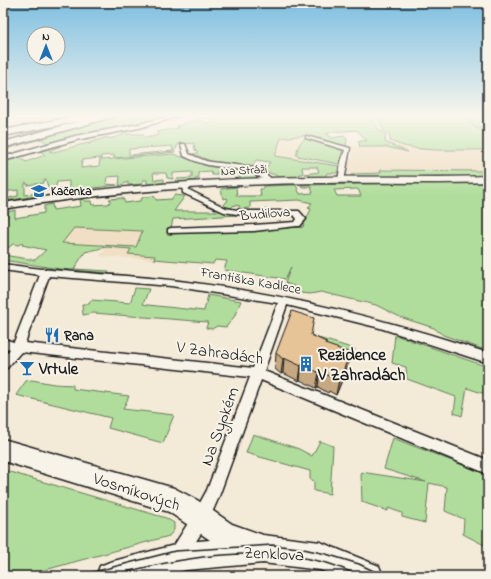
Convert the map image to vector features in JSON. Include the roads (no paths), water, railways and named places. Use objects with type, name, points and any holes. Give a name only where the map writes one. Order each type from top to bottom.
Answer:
[{"type":"highway","points":[[3,145],[14,142]]},
{"type":"main road","name":"Vosmíkových","points":[[3,450],[174,501],[224,534],[263,549]]},
{"type":"main road","name":"Zenklova","points":[[110,576],[170,567],[186,556],[263,549],[320,556],[370,576]]},
{"type":"street","points":[[3,159],[61,142]]},
{"type":"street","points":[[325,142],[348,149],[344,162],[342,180]]},
{"type":"street","points":[[183,145],[186,155],[197,160],[256,171],[267,176],[270,182]]},
{"type":"street","name":"Na Stráži","points":[[3,206],[87,192],[185,186],[342,180],[488,179]]},
{"type":"street","name":"Budilova","points":[[171,231],[254,228],[297,224],[302,219],[296,213],[243,213],[224,210],[186,191],[185,186]]},
{"type":"street","name":"Františka Kadlece","points":[[3,267],[45,274],[193,285],[284,300],[319,307],[368,320],[488,358]]},
{"type":"street","points":[[3,365],[18,347],[45,274]]},
{"type":"street","name":"Na Sypkém","points":[[201,518],[214,494],[284,300]]},
{"type":"street","name":"V Zahradách","points":[[3,343],[18,347],[257,373],[488,467]]},
{"type":"street","points":[[170,567],[201,518]]},
{"type":"tram line","points":[[78,576],[175,551],[272,545],[299,548],[326,554],[359,564],[384,576]]},
{"type":"tram line","points":[[110,576],[136,569],[189,559],[243,554],[270,554],[297,557],[328,563],[360,576]]},
{"type":"place","name":"Kačenka","points":[[39,191]]},
{"type":"place","name":"Rana","points":[[52,335]]},
{"type":"place","name":"Rezidence V Zahradách","points":[[306,364]]},
{"type":"place","name":"Vrtule","points":[[27,368]]}]
